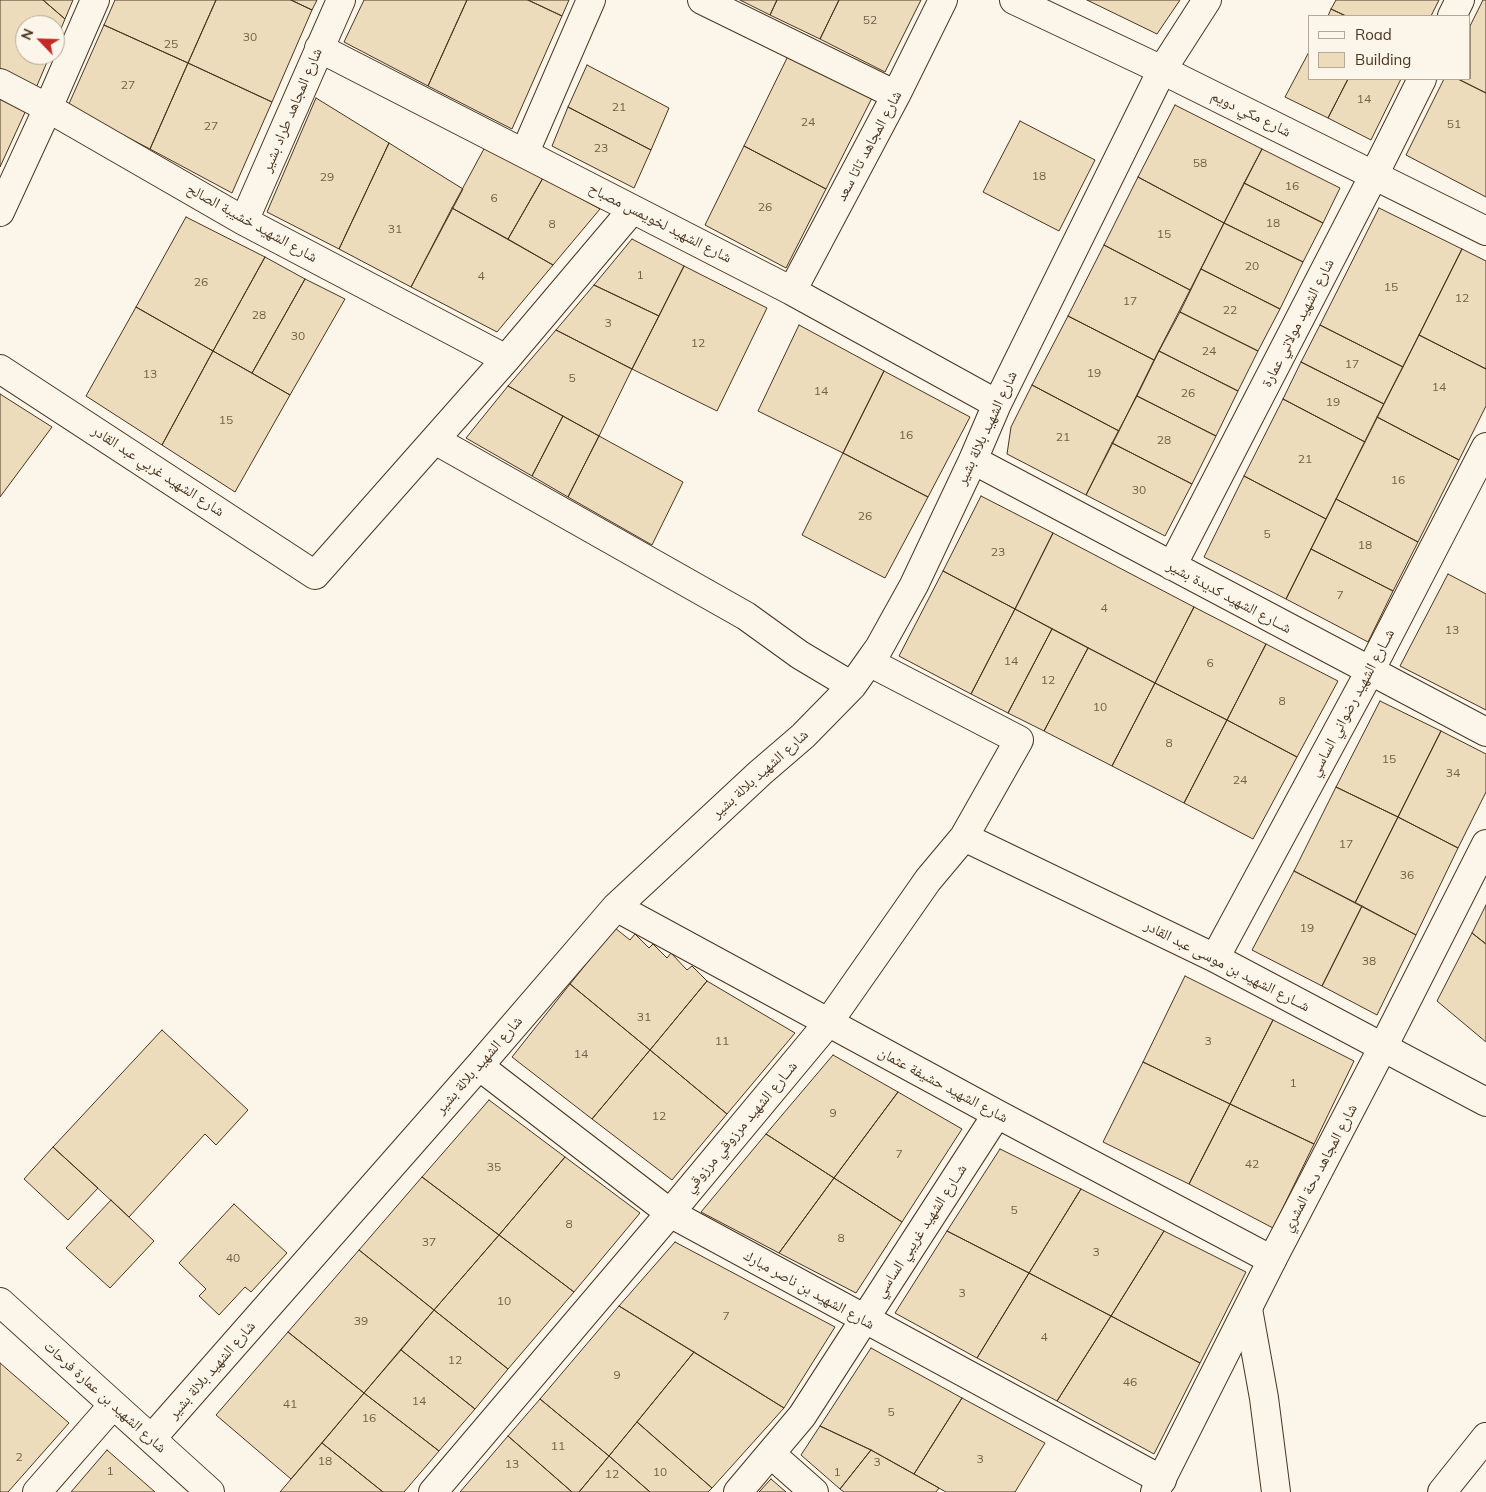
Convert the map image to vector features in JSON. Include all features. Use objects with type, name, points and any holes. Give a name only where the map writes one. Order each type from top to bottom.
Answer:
[{"type":"street","points":[[0,212],[48,108],[94,0]]},
{"type":"street","name":"شارع المجاهد طراد بشير","points":[[244,221],[340,0]]},
{"type":"street","points":[[525,152],[591,0]]},
{"type":"street","points":[[702,0],[896,95]]},
{"type":"street","name":"شارع المجاهد تاتا سعد","points":[[792,291],[896,95],[943,0]]},
{"type":"street","name":"شارع مكي دويم","points":[[1014,0],[1162,70],[1486,231]]},
{"type":"street","name":"شارع الشهيد بلالة بشير","points":[[152,1438],[616,907],[760,773],[803,736],[852,686],[879,648],[914,585],[973,460],[997,404],[1162,70],[1207,0]]},
{"type":"street","points":[[1452,15],[1460,0]]},
{"type":"street","name":"شارع الشهيد لخويمس مصباح","points":[[319,48],[525,152],[632,210],[792,291],[997,404]]},
{"type":"street","name":"شارع الشهيد مولاتي عمارة","points":[[1172,566],[1422,80]]},
{"type":"street","name":"شارع الشهيد خشيبة الصالح","points":[[0,83],[48,108],[244,221],[506,359]]},
{"type":"street","points":[[632,210],[435,440],[746,616],[800,655],[852,686]]},
{"type":"street","name":"شارع الشهيد غربي عبد القادر","points":[[0,369],[315,575],[435,440]]},
{"type":"street","name":"شــارع الشهيد رضواني الساسي","points":[[1215,958],[1370,672],[1486,447]]},
{"type":"street","name":"شــارع الشهيد كديدة بشير","points":[[973,460],[1486,732]]},
{"type":"street","name":"شــارع الشهيد مرزوقي مرزوقي","points":[[433,1492],[670,1213],[828,1022],[928,880],[964,836],[1019,740],[869,662]]},
{"type":"street","name":"شــارع الشهيد بن موسى عبد القادر","points":[[964,836],[1215,958],[1486,1102]]},
{"type":"street","name":"شارع المجاهد دحة المشري","points":[[1158,1486],[1486,844]]},
{"type":"street","name":"شارع الشهيد حشيفة عثمان","points":[[616,907],[997,1114],[1272,1260]]},
{"type":"street","name":"شارع الشهيد بن ناصر مبارك","points":[[479,1066],[670,1213],[1158,1486]]},
{"type":"street","name":"شــارع الشهيد غريبي الساسي","points":[[738,1492],[802,1416],[997,1114]]},
{"type":"street","name":"شارع الشهيد بن عمارة فرحات","points":[[0,1302],[210,1492]]},
{"type":"street","points":[[1248,1309],[1264,1398],[1276,1492]]},
{"type":"street","points":[[37,1492],[113,1405]]},
{"type":"street","points":[[1442,1492],[1486,1437]]},
{"type":"street","points":[[771,1454],[814,1492]]},
{"type":"building","points":[[0,0],[43,0],[60,15],[15,15],[15,65],[46,65],[36,88],[0,70]]},
{"type":"building","points":[[43,0],[73,0],[65,19],[65,15],[60,15]]},
{"type":"building","points":[[115,0],[216,0],[188,63],[104,25]]},
{"type":"building","points":[[216,0],[291,0],[312,10],[272,102],[188,63]]},
{"type":"building","points":[[291,0],[317,0],[312,10]]},
{"type":"building","points":[[364,0],[467,0],[428,86],[344,42]]},
{"type":"building","points":[[467,0],[528,0],[562,16],[512,129],[428,86]]},
{"type":"building","points":[[528,0],[569,0],[562,16]]},
{"type":"building","points":[[740,0],[777,0],[770,15]]},
{"type":"building","points":[[777,0],[839,0],[820,39],[770,15]]},
{"type":"building","points":[[839,0],[921,0],[885,72],[820,39]]},
{"type":"building","points":[[1087,0],[1180,0],[1157,34]]},
{"type":"building","points":[[1336,0],[1439,0],[1432,15],[1344,15],[1331,9]]},
{"type":"building","points":[[1483,0],[1486,0],[1486,93],[1460,80],[1471,80],[1471,24]]},
{"type":"building","points":[[1331,9],[1344,15],[1328,15]]},
{"type":"building","points":[[104,25],[188,63],[150,149],[68,106]]},
{"type":"building","points":[[1308,54],[1308,80],[1347,80],[1328,118],[1285,97]]},
{"type":"building","points":[[788,56],[872,98],[826,189],[744,146]]},
{"type":"building","points":[[188,63],[272,102],[232,193],[150,149]]},
{"type":"building","points":[[587,65],[669,108],[651,150],[568,107]]},
{"type":"building","points":[[1347,80],[1401,80],[1371,140],[1328,118]]},
{"type":"building","points":[[1444,80],[1460,80],[1486,93],[1486,197],[1406,155]]},
{"type":"building","points":[[0,94],[27,108],[0,167]]},
{"type":"building","points":[[316,98],[389,143],[339,249],[267,212]]},
{"type":"building","points":[[1175,105],[1262,149],[1224,223],[1138,177]]},
{"type":"building","points":[[568,107],[651,150],[634,188],[552,146]]},
{"type":"building","points":[[1020,121],[1095,160],[1059,231],[983,192]]},
{"type":"building","points":[[389,143],[463,189],[411,287],[339,249]]},
{"type":"building","points":[[744,146],[826,189],[786,268],[705,225]]},
{"type":"building","points":[[485,147],[543,178],[508,239],[452,208]]},
{"type":"building","points":[[1262,149],[1340,188],[1323,223],[1244,183]]},
{"type":"building","points":[[1138,177],[1224,223],[1190,290],[1104,245]]},
{"type":"building","points":[[543,178],[600,209],[553,265],[508,239]]},
{"type":"building","points":[[1244,183],[1323,223],[1303,262],[1224,223]]},
{"type":"building","points":[[452,208],[553,265],[497,332],[411,287]]},
{"type":"building","points":[[1379,208],[1462,249],[1403,367],[1320,325]]},
{"type":"building","points":[[186,217],[265,257],[213,351],[136,307]]},
{"type":"building","points":[[1224,223],[1303,262],[1280,309],[1201,269]]},
{"type":"building","points":[[632,239],[684,266],[659,316],[594,285]]},
{"type":"building","points":[[1104,245],[1190,290],[1154,360],[1068,316]]},
{"type":"building","points":[[1462,249],[1486,261],[1486,369],[1419,335]]},
{"type":"building","points":[[265,257],[305,279],[252,373],[213,351]]},
{"type":"building","points":[[684,266],[767,308],[717,411],[632,369]]},
{"type":"building","points":[[1201,269],[1280,309],[1258,351],[1180,312]]},
{"type":"building","points":[[305,279],[345,299],[290,395],[252,373]]},
{"type":"building","points":[[594,285],[659,316],[632,369],[556,330]]},
{"type":"building","points":[[136,307],[213,351],[162,445],[86,396]]},
{"type":"building","points":[[1180,312],[1258,351],[1238,391],[1159,351]]},
{"type":"building","points":[[1068,316],[1154,360],[1119,431],[1032,385]]},
{"type":"building","points":[[799,325],[884,371],[843,453],[758,411]]},
{"type":"building","points":[[1320,325],[1403,367],[1384,404],[1301,362]]},
{"type":"building","points":[[556,330],[632,369],[599,436],[508,386]]},
{"type":"building","points":[[1419,335],[1486,369],[1486,406],[1459,460],[1377,417]]},
{"type":"building","points":[[213,351],[290,395],[235,492],[162,445]]},
{"type":"building","points":[[1159,351],[1238,391],[1216,436],[1137,396]]},
{"type":"building","points":[[1301,362],[1384,404],[1365,442],[1283,399]]},
{"type":"building","points":[[884,371],[970,417],[928,497],[843,453]]},
{"type":"building","points":[[1032,385],[1119,431],[1086,495],[1007,454],[1011,427]]},
{"type":"building","points":[[508,386],[563,416],[532,476],[466,438]]},
{"type":"building","points":[[0,394],[52,427],[0,497]]},
{"type":"building","points":[[1137,396],[1216,436],[1192,484],[1112,443]]},
{"type":"building","points":[[1283,399],[1365,442],[1326,519],[1244,476]]},
{"type":"building","points":[[563,416],[599,436],[568,497],[532,476]]},
{"type":"building","points":[[1377,417],[1459,460],[1418,542],[1336,499]]},
{"type":"building","points":[[599,436],[683,482],[652,545],[568,497]]},
{"type":"building","points":[[1112,443],[1192,484],[1165,536],[1086,495]]},
{"type":"building","points":[[843,453],[928,497],[885,578],[802,535]]},
{"type":"building","points":[[1244,476],[1326,519],[1286,599],[1204,557]]},
{"type":"building","points":[[981,496],[1053,533],[1015,609],[943,571]]},
{"type":"building","points":[[1336,499],[1418,542],[1393,591],[1311,549]]},
{"type":"building","points":[[1053,533],[1194,607],[1155,683],[1015,609]]},
{"type":"building","points":[[1311,549],[1393,591],[1368,642],[1286,599]]},
{"type":"building","points":[[943,571],[1015,609],[971,694],[899,656]]},
{"type":"building","points":[[1448,574],[1486,594],[1486,710],[1400,666]]},
{"type":"building","points":[[1194,607],[1266,644],[1227,720],[1155,683]]},
{"type":"building","points":[[1015,609],[1052,629],[1008,713],[971,694]]},
{"type":"building","points":[[1052,629],[1088,648],[1044,731],[1008,713]]},
{"type":"building","points":[[1266,644],[1338,681],[1297,757],[1227,720]]},
{"type":"building","points":[[1088,648],[1155,683],[1112,766],[1044,731]]},
{"type":"building","points":[[1155,683],[1227,720],[1184,803],[1112,766]]},
{"type":"building","points":[[1380,701],[1441,731],[1398,817],[1336,787]]},
{"type":"building","points":[[1227,720],[1297,757],[1253,839],[1184,803]]},
{"type":"building","points":[[1441,731],[1486,754],[1486,792],[1458,848],[1398,817]]},
{"type":"building","points":[[1336,787],[1398,817],[1355,903],[1294,871]]},
{"type":"building","points":[[1398,817],[1458,848],[1416,935],[1355,903]]},
{"type":"building","points":[[1294,871],[1362,906],[1322,986],[1252,950]]},
{"type":"building","points":[[1486,905],[1486,944],[1472,933]]},
{"type":"building","points":[[1362,906],[1416,935],[1377,1015],[1322,986]]},
{"type":"building","points":[[615,928],[630,940],[635,934],[649,948],[653,944],[667,958],[671,953],[687,970],[692,966],[707,981],[650,1050],[570,984]]},
{"type":"building","points":[[1472,933],[1486,944],[1486,1042],[1437,1001]]},
{"type":"building","points":[[1185,976],[1273,1020],[1230,1104],[1143,1062]]},
{"type":"building","points":[[707,981],[795,1033],[727,1114],[650,1050]]},
{"type":"building","points":[[570,984],[650,1050],[592,1119],[512,1057]]},
{"type":"building","points":[[1273,1020],[1354,1061],[1314,1144],[1230,1104]]},
{"type":"building","points":[[162,1030],[248,1110],[216,1145],[205,1134],[129,1217],[53,1147]]},
{"type":"building","points":[[650,1050],[727,1114],[672,1180],[592,1119]]},
{"type":"building","points":[[833,1055],[898,1092],[834,1178],[766,1134]]},
{"type":"building","points":[[1143,1062],[1230,1104],[1189,1184],[1103,1142]]},
{"type":"building","points":[[898,1092],[962,1129],[902,1222],[834,1178]]},
{"type":"building","points":[[489,1100],[565,1157],[499,1235],[422,1177]]},
{"type":"building","points":[[1230,1104],[1314,1144],[1273,1228],[1189,1184]]},
{"type":"building","points":[[766,1134],[834,1178],[779,1253],[701,1212]]},
{"type":"building","points":[[53,1147],[98,1188],[68,1220],[24,1179]]},
{"type":"building","points":[[1000,1149],[1081,1189],[1029,1273],[947,1231]]},
{"type":"building","points":[[565,1157],[640,1213],[574,1292],[499,1235]]},
{"type":"building","points":[[422,1177],[499,1235],[434,1310],[359,1250]]},
{"type":"building","points":[[834,1178],[902,1222],[856,1293],[779,1253]]},
{"type":"building","points":[[1081,1189],[1164,1231],[1111,1316],[1029,1273]]},
{"type":"building","points":[[111,1200],[154,1241],[110,1288],[66,1248]]},
{"type":"building","points":[[234,1204],[287,1253],[251,1292],[245,1287],[219,1315],[199,1296],[206,1289],[179,1263]]},
{"type":"building","points":[[947,1231],[1029,1273],[977,1358],[895,1313]]},
{"type":"building","points":[[1164,1231],[1246,1272],[1200,1363],[1111,1316]]},
{"type":"building","points":[[499,1235],[574,1292],[508,1369],[434,1310]]},
{"type":"building","points":[[675,1242],[835,1327],[784,1408],[619,1306]]},
{"type":"building","points":[[359,1250],[434,1310],[364,1393],[288,1332]]},
{"type":"building","points":[[1029,1273],[1111,1316],[1057,1401],[977,1358]]},
{"type":"building","points":[[619,1306],[694,1352],[609,1456],[540,1399]]},
{"type":"building","points":[[434,1310],[508,1369],[475,1409],[401,1350]]},
{"type":"building","points":[[1111,1316],[1200,1363],[1154,1454],[1057,1401]]},
{"type":"building","points":[[288,1332],[364,1393],[291,1479],[216,1415]]},
{"type":"building","points":[[871,1348],[962,1398],[914,1474],[871,1450],[820,1426]]},
{"type":"building","points":[[401,1350],[475,1409],[439,1451],[364,1393]]},
{"type":"building","points":[[694,1352],[784,1408],[712,1488],[637,1422]]},
{"type":"building","points":[[0,1363],[69,1423],[8,1492],[0,1492]]},
{"type":"building","points":[[364,1393],[439,1451],[404,1492],[383,1492],[322,1443]]},
{"type":"building","points":[[962,1398],[1045,1443],[1015,1492],[946,1492],[914,1474]]},
{"type":"building","points":[[540,1399],[609,1456],[579,1492],[572,1492],[508,1436]]},
{"type":"building","points":[[637,1422],[712,1488],[708,1492],[650,1492],[609,1456]]},
{"type":"building","points":[[820,1426],[871,1450],[840,1489],[801,1455]]},
{"type":"building","points":[[508,1436],[572,1492],[460,1492]]},
{"type":"building","points":[[322,1443],[383,1492],[280,1492]]},
{"type":"building","points":[[107,1450],[155,1492],[71,1492]]},
{"type":"building","points":[[871,1450],[939,1488],[936,1492],[844,1492],[840,1489]]},
{"type":"building","points":[[609,1456],[650,1492],[579,1492]]},
{"type":"building","points":[[771,1479],[786,1492],[759,1492]]}]
